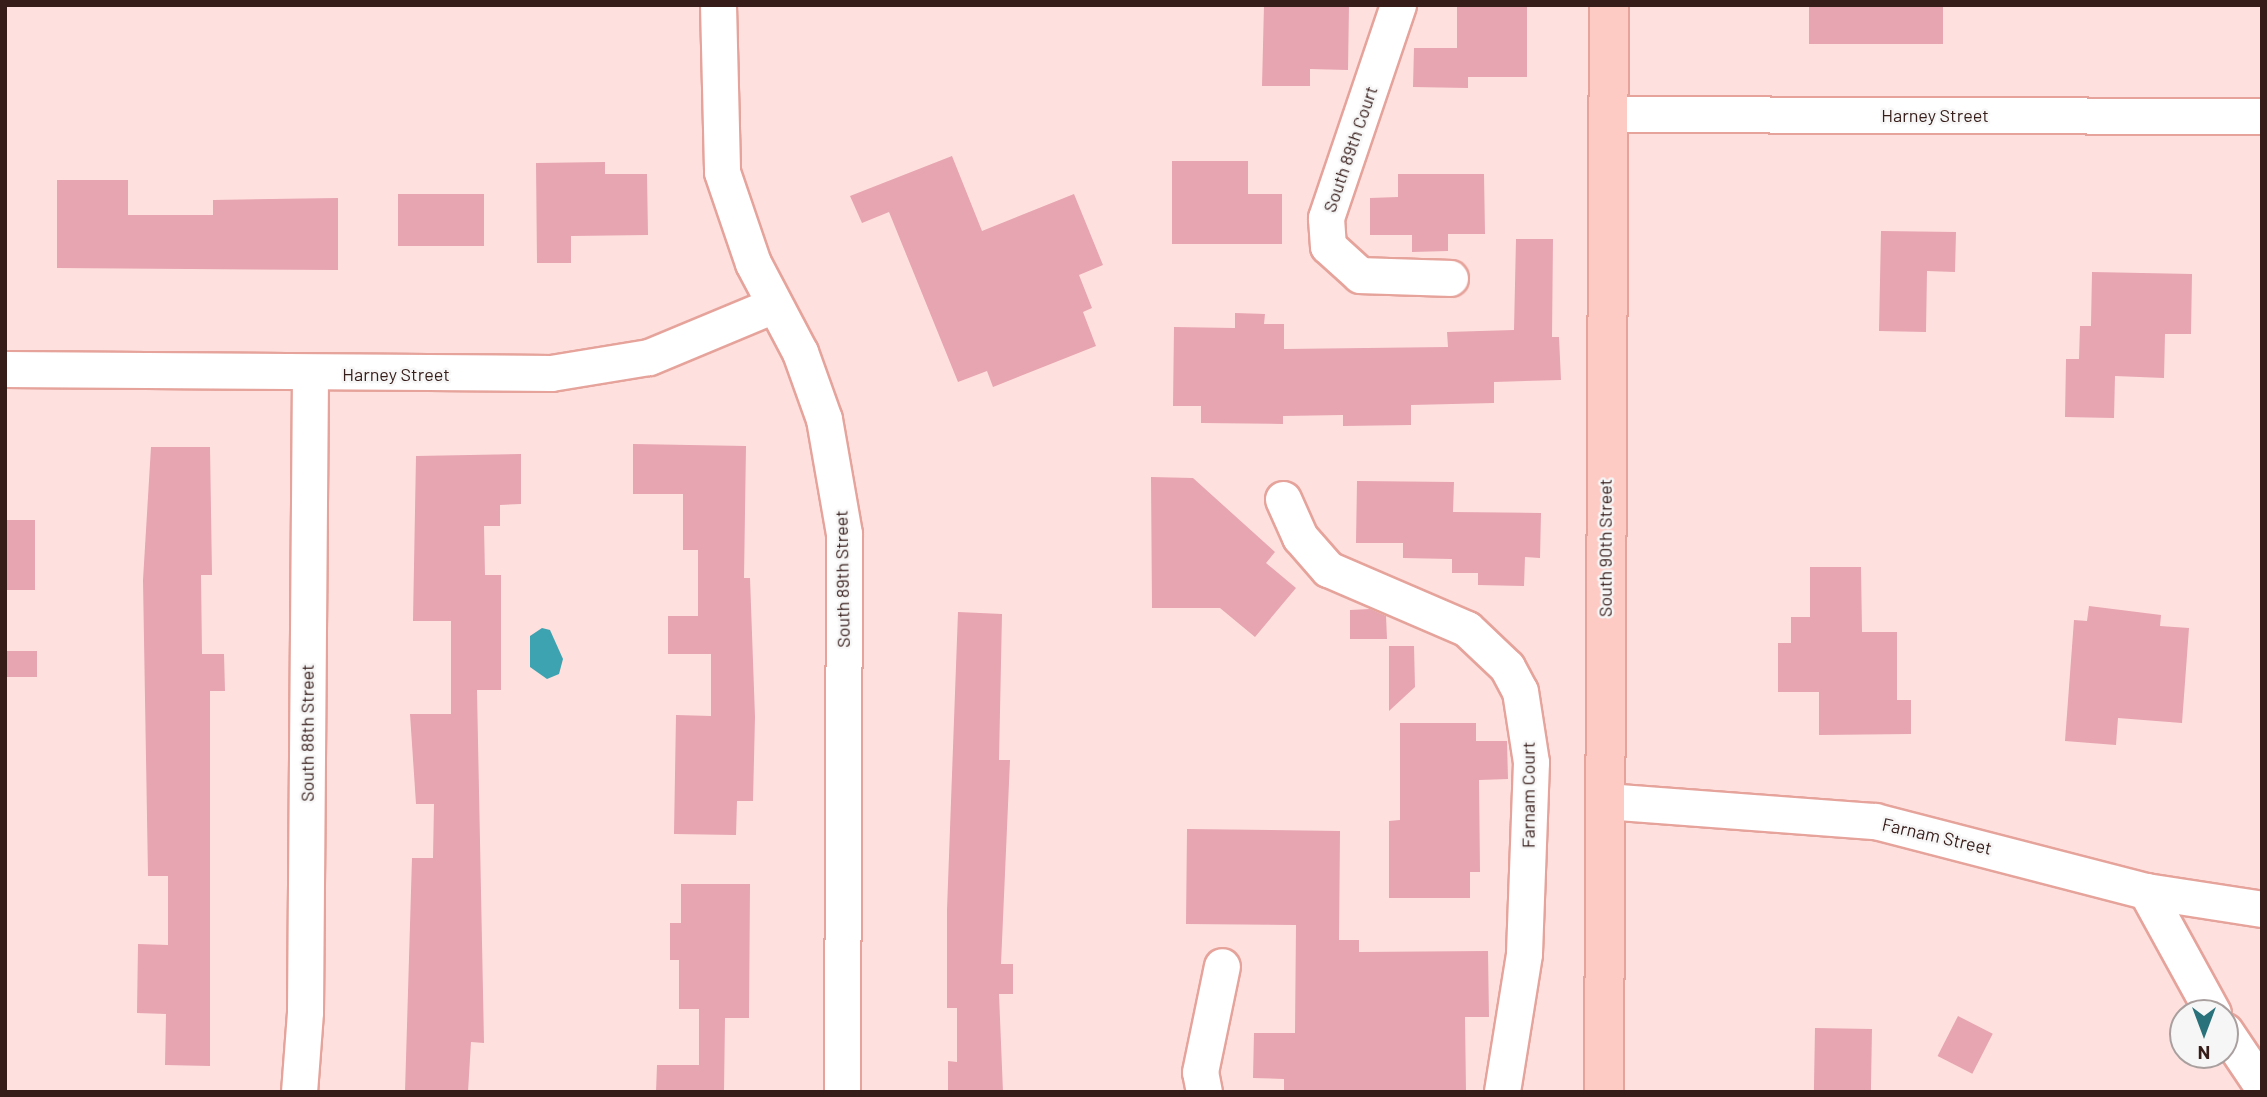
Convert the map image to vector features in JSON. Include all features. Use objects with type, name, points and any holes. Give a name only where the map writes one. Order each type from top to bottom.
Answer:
[{"type":"main road","name":"South 90th Street","points":[[1604,1092],[1609,5]]},
{"type":"street","name":"South 89th Street","points":[[718,5],[722,172],[774,305],[824,419],[844,534],[842,1092]]},
{"type":"street","name":"South 89th Court","points":[[1398,5],[1326,218],[1328,246],[1360,275],[1450,278]]},
{"type":"street","name":"Harney Street","points":[[1608,114],[2262,116]]},
{"type":"street","name":"Harney Street","points":[[5,369],[310,374],[601,368],[649,357],[774,305]]},
{"type":"street","name":"South 88th Street","points":[[299,1092],[305,1012],[310,374]]},
{"type":"street","name":"Farnam Court","points":[[1283,499],[1300,537],[1328,569],[1467,629],[1507,667],[1520,691],[1531,762],[1524,940],[1502,1092]]},
{"type":"street","name":"Farnam Street","points":[[1606,800],[1875,821],[2146,891],[2262,909]]},
{"type":"street","points":[[2146,891],[2205,999]]},
{"type":"street","points":[[1204,1092],[1200,1072],[1222,966]]},
{"type":"street","points":[[2239,1052],[2262,1086]]},
{"type":"water","points":[[542,628],[550,630],[563,659],[559,674],[547,679],[530,667],[530,636]]},
{"type":"building","points":[[1264,5],[1349,5],[1348,70],[1310,69],[1310,86],[1262,86]]},
{"type":"building","points":[[1457,5],[1527,5],[1527,77],[1468,77],[1468,88],[1413,87],[1414,48],[1457,48]]},
{"type":"building","points":[[1809,5],[1943,5],[1943,44],[1809,44]]},
{"type":"building","points":[[952,156],[982,231],[1074,194],[1103,265],[1079,275],[1092,308],[1083,312],[1096,346],[993,387],[987,371],[958,382],[889,212],[862,223],[850,196]]},
{"type":"building","points":[[1172,161],[1248,161],[1248,194],[1282,194],[1282,244],[1172,244]]},
{"type":"building","points":[[605,162],[605,174],[647,174],[648,235],[571,236],[571,263],[537,263],[536,163]]},
{"type":"building","points":[[1398,174],[1484,174],[1485,234],[1448,234],[1448,251],[1412,252],[1412,235],[1370,235],[1370,198],[1398,197]]},
{"type":"building","points":[[57,180],[128,180],[128,215],[213,215],[213,200],[338,198],[338,270],[57,268]]},
{"type":"building","points":[[398,194],[484,194],[484,246],[398,246]]},
{"type":"building","points":[[1881,231],[1956,232],[1955,272],[1927,271],[1926,332],[1879,331]]},
{"type":"building","points":[[1516,239],[1553,239],[1552,337],[1559,337],[1561,380],[1494,382],[1494,403],[1411,405],[1411,425],[1343,426],[1343,415],[1283,416],[1283,424],[1201,423],[1201,406],[1173,406],[1174,327],[1235,328],[1235,313],[1265,314],[1264,324],[1284,324],[1284,349],[1448,347],[1447,332],[1514,330]]},
{"type":"building","points":[[2092,272],[2192,274],[2191,334],[2165,334],[2164,378],[2115,376],[2114,418],[2065,417],[2066,359],[2079,359],[2080,326],[2091,326]]},
{"type":"building","points":[[633,444],[746,446],[744,578],[750,578],[755,717],[753,801],[737,801],[736,835],[674,834],[676,715],[711,716],[711,654],[668,654],[668,616],[698,616],[698,550],[683,550],[683,494],[633,494]]},
{"type":"building","points":[[151,447],[210,447],[212,575],[201,575],[202,654],[224,654],[225,691],[210,691],[210,1066],[165,1065],[166,1014],[137,1013],[138,944],[168,945],[168,876],[148,876],[143,580]]},
{"type":"building","points":[[521,454],[521,504],[500,505],[500,526],[484,526],[485,575],[501,575],[501,690],[477,690],[484,1043],[471,1042],[468,1092],[405,1092],[412,858],[433,858],[434,804],[416,804],[410,714],[451,714],[451,621],[413,621],[416,456]]},
{"type":"building","points":[[1151,477],[1193,478],[1275,552],[1266,563],[1296,588],[1255,637],[1220,608],[1152,608]]},
{"type":"building","points":[[1357,481],[1454,482],[1453,512],[1541,513],[1540,558],[1525,557],[1524,586],[1478,585],[1478,573],[1452,573],[1452,559],[1403,558],[1403,543],[1356,543]]},
{"type":"building","points":[[5,520],[35,520],[35,590],[5,590]]},
{"type":"building","points":[[1810,567],[1861,567],[1862,632],[1897,632],[1897,700],[1911,700],[1911,734],[1819,735],[1819,692],[1778,692],[1778,643],[1791,643],[1791,617],[1810,617]]},
{"type":"building","points":[[2089,606],[2161,615],[2160,626],[2189,628],[2182,723],[2118,718],[2116,745],[2065,741],[2074,620],[2087,621]]},
{"type":"building","points":[[1370,609],[1386,616],[1387,639],[1350,639],[1350,610]]},
{"type":"building","points":[[958,612],[1002,614],[999,760],[1010,760],[1001,964],[1013,964],[1013,994],[999,994],[1003,1092],[948,1092],[948,1061],[957,1062],[957,1008],[947,1008],[947,910]]},
{"type":"building","points":[[1389,646],[1414,646],[1415,687],[1389,711]]},
{"type":"building","points":[[5,651],[37,651],[37,677],[5,677]]},
{"type":"building","points":[[1400,723],[1476,723],[1476,741],[1507,741],[1508,779],[1479,780],[1480,872],[1470,872],[1470,898],[1389,898],[1389,821],[1400,820]]},
{"type":"building","points":[[1187,829],[1340,831],[1339,940],[1359,940],[1359,952],[1488,951],[1489,1017],[1465,1017],[1466,1092],[1284,1092],[1284,1079],[1253,1078],[1254,1033],[1295,1033],[1296,925],[1186,924]]},
{"type":"building","points":[[681,884],[750,884],[749,1018],[725,1018],[724,1092],[656,1092],[657,1065],[699,1065],[699,1009],[679,1009],[679,960],[670,960],[670,923],[681,923]]},
{"type":"building","points":[[1958,1016],[1993,1034],[1972,1074],[1938,1056]]},
{"type":"building","points":[[1815,1028],[1872,1029],[1871,1092],[1814,1092]]}]
